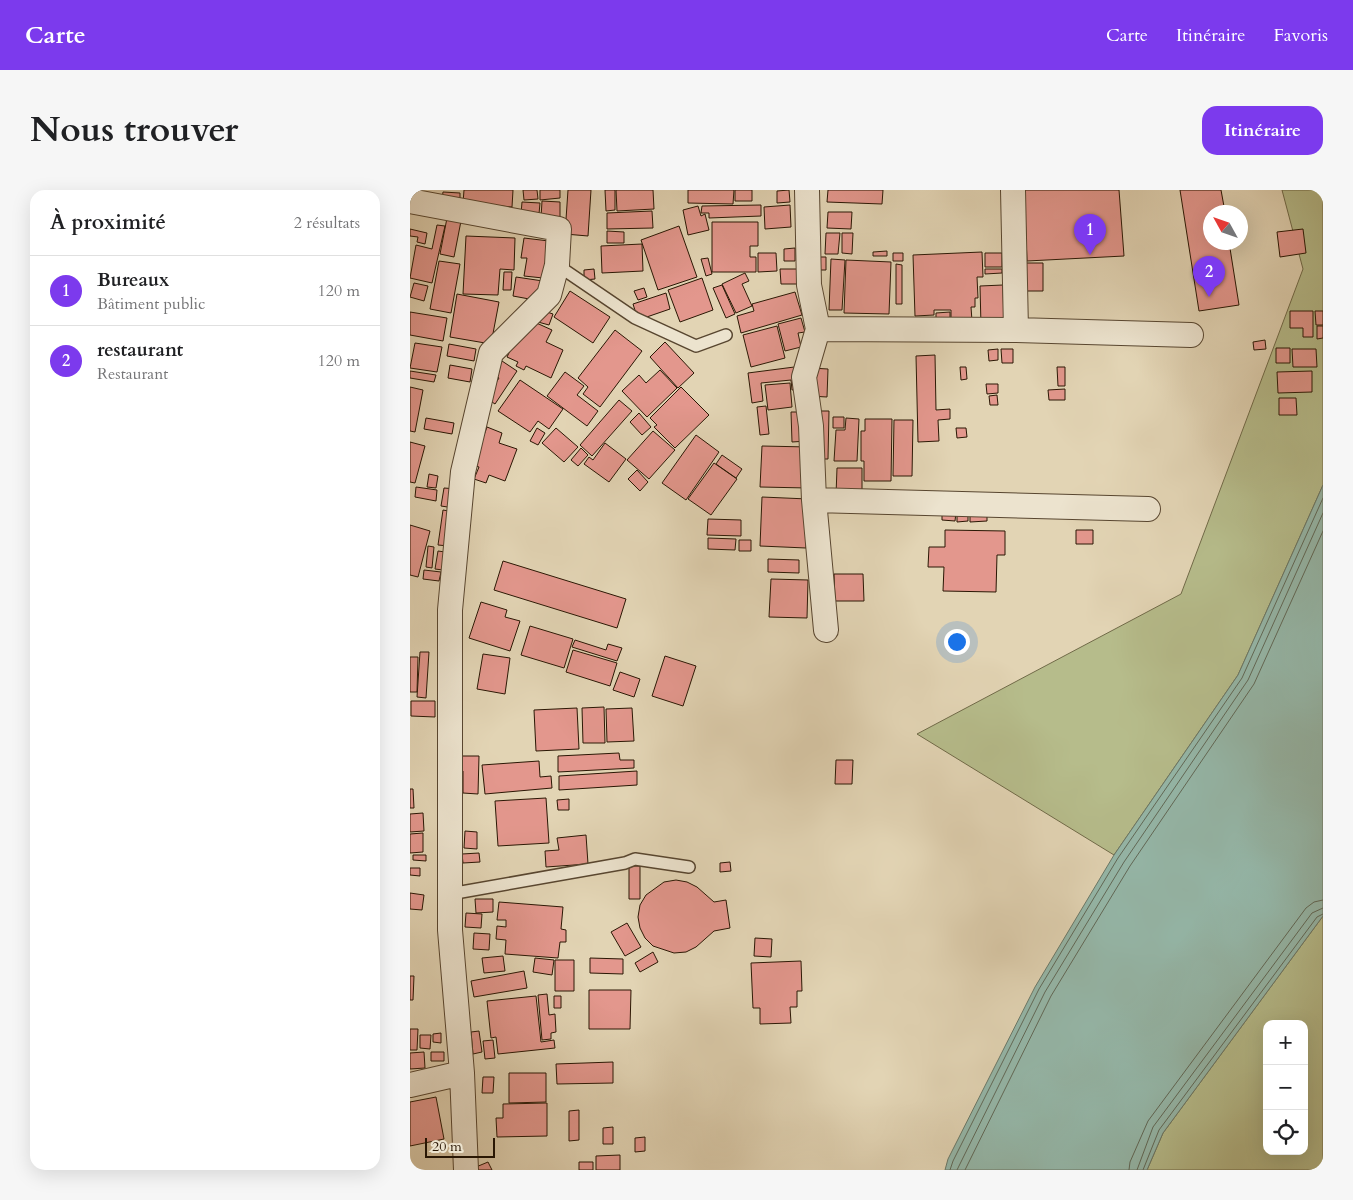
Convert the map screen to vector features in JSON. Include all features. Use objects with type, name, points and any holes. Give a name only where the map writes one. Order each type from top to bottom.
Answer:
[{"type":"street","points":[[807,190],[808,285],[818,328],[804,377],[811,426],[814,500],[826,630]]},
{"type":"street","points":[[1013,190],[1016,330]]},
{"type":"street","points":[[414,198],[559,229],[557,265],[549,295],[491,353],[463,472],[450,610],[450,930],[462,1073],[464,1164],[466,1170]]},
{"type":"street","points":[[818,328],[1016,330],[1191,336]]},
{"type":"street","points":[[814,500],[1148,509]]},
{"type":"street","points":[[410,1085],[462,1073]]},
{"type":"lane","points":[[557,265],[634,318],[696,346],[726,335]]},
{"type":"lane","points":[[450,894],[624,863],[635,859],[689,867]]},
{"type":"green space","points":[[1282,190],[1323,190],[1323,485],[1238,675],[1114,855],[917,734],[1181,594],[1303,269]]},
{"type":"green space","points":[[1323,916],[1323,1170],[1147,1170],[1163,1133]]},
{"type":"water","points":[[1323,485],[1323,916],[1163,1133],[1147,1170],[945,1170],[948,1159],[1035,987],[1114,855],[1238,675]]},
{"type":"building","points":[[464,190],[513,190],[512,207],[463,203]]},
{"type":"building","points":[[523,190],[537,190],[538,199],[524,200]]},
{"type":"building","points":[[540,190],[560,190],[560,198],[540,200]]},
{"type":"building","points":[[568,190],[591,190],[588,236],[565,234]]},
{"type":"building","points":[[605,190],[615,190],[615,210],[606,211]]},
{"type":"building","points":[[616,190],[653,190],[654,209],[617,211]]},
{"type":"building","points":[[688,190],[734,190],[733,204],[688,203]]},
{"type":"building","points":[[735,190],[752,190],[752,201],[735,201]]},
{"type":"building","points":[[789,190],[790,202],[777,203],[777,191]]},
{"type":"building","points":[[828,190],[883,190],[882,204],[827,202]]},
{"type":"building","points":[[1024,190],[1119,190],[1124,256],[1027,261]]},
{"type":"building","points":[[1180,190],[1221,190],[1224,205],[1203,205],[1203,250],[1230,250],[1239,305],[1199,311]]},
{"type":"building","points":[[443,192],[460,193],[460,200],[442,199]]},
{"type":"building","points":[[542,201],[560,202],[560,218],[541,218]]},
{"type":"building","points":[[522,202],[540,203],[539,214],[521,214]]},
{"type":"building","points":[[761,205],[761,216],[709,218],[709,213],[701,213],[702,206]]},
{"type":"building","points":[[790,205],[791,227],[765,229],[764,207]]},
{"type":"building","points":[[698,206],[701,216],[705,214],[709,230],[688,235],[683,210]]},
{"type":"building","points":[[652,211],[653,228],[607,229],[607,213]]},
{"type":"building","points":[[828,212],[852,212],[851,229],[827,228]]},
{"type":"building","points":[[447,218],[461,221],[454,257],[440,254]]},
{"type":"building","points":[[712,222],[758,222],[758,246],[750,246],[750,257],[756,257],[756,272],[712,272]]},
{"type":"building","points":[[437,225],[445,226],[432,283],[410,278],[416,245],[432,249]]},
{"type":"building","points":[[679,226],[697,277],[658,290],[641,240]]},
{"type":"building","points":[[410,229],[427,233],[425,244],[417,242],[418,237],[410,236]]},
{"type":"building","points":[[1303,229],[1306,253],[1280,257],[1277,232]]},
{"type":"building","points":[[607,231],[624,232],[624,243],[607,243]]},
{"type":"building","points":[[826,233],[840,233],[838,254],[825,254]]},
{"type":"building","points":[[842,233],[853,233],[852,254],[842,253]]},
{"type":"building","points":[[466,236],[515,238],[514,270],[500,269],[498,295],[463,294]]},
{"type":"building","points":[[524,238],[549,241],[543,278],[524,276],[527,258],[521,258]]},
{"type":"building","points":[[642,244],[643,271],[602,273],[601,246]]},
{"type":"building","points":[[795,248],[795,261],[784,261],[784,249]]},
{"type":"building","points":[[887,251],[887,256],[873,256],[873,252]]},
{"type":"building","points":[[982,252],[983,277],[977,277],[978,298],[975,298],[975,307],[971,307],[972,321],[951,322],[951,310],[934,310],[934,315],[915,316],[913,255]]},
{"type":"building","points":[[758,253],[776,253],[777,271],[758,272]]},
{"type":"building","points":[[893,253],[903,253],[903,261],[893,261]]},
{"type":"building","points":[[985,253],[1002,253],[1002,267],[985,267]]},
{"type":"building","points":[[819,257],[826,257],[826,270],[818,270]]},
{"type":"building","points":[[708,258],[712,274],[706,276],[701,259]]},
{"type":"building","points":[[831,259],[845,260],[842,310],[829,310]]},
{"type":"building","points":[[846,260],[891,262],[889,314],[844,313]]},
{"type":"building","points":[[439,261],[460,264],[451,313],[430,309]]},
{"type":"building","points":[[1025,263],[1043,263],[1043,291],[1025,291]]},
{"type":"building","points":[[896,264],[902,265],[902,304],[896,304]]},
{"type":"building","points":[[594,269],[595,279],[584,280],[584,270]]},
{"type":"building","points":[[780,269],[801,269],[801,284],[781,284]]},
{"type":"building","points":[[985,269],[1002,269],[1002,273],[985,274]]},
{"type":"building","points":[[504,272],[512,272],[511,290],[503,290]]},
{"type":"building","points":[[745,273],[749,281],[742,284],[752,306],[736,313],[722,284]]},
{"type":"building","points":[[516,277],[543,281],[540,301],[513,296]]},
{"type":"building","points":[[702,278],[713,310],[680,322],[668,290]]},
{"type":"building","points":[[414,283],[428,286],[424,301],[410,297]]},
{"type":"building","points":[[722,285],[735,314],[726,318],[713,288]]},
{"type":"building","points":[[1003,285],[1004,325],[981,326],[980,286]]},
{"type":"building","points":[[644,288],[647,297],[638,300],[634,291]]},
{"type":"building","points":[[570,291],[610,317],[593,343],[554,317]]},
{"type":"building","points":[[795,292],[802,315],[741,333],[737,316],[754,311],[752,304]]},
{"type":"building","points":[[666,293],[670,309],[638,320],[633,304]]},
{"type":"building","points":[[457,294],[499,302],[491,344],[450,337]]},
{"type":"building","points":[[541,310],[553,314],[549,325],[538,322]]},
{"type":"building","points":[[1290,311],[1313,311],[1313,337],[1303,337],[1303,328],[1290,328]]},
{"type":"building","points":[[1315,311],[1323,311],[1323,325],[1316,325]]},
{"type":"building","points":[[410,312],[447,318],[443,341],[410,335]]},
{"type":"building","points":[[950,312],[950,319],[936,320],[936,313]]},
{"type":"building","points":[[801,318],[805,332],[798,333],[801,347],[785,351],[778,324]]},
{"type":"building","points":[[532,321],[552,330],[546,342],[563,350],[551,378],[526,366],[524,370],[516,366],[518,362],[507,357],[520,330]]},
{"type":"building","points":[[777,326],[785,358],[751,367],[743,335]]},
{"type":"building","points":[[1317,326],[1323,326],[1323,338],[1317,339]]},
{"type":"building","points":[[615,330],[642,351],[600,407],[583,394],[588,387],[578,378]]},
{"type":"building","points":[[1265,340],[1266,349],[1254,350],[1253,342]]},
{"type":"building","points":[[665,342],[694,373],[678,388],[650,357]]},
{"type":"building","points":[[415,343],[442,347],[437,372],[410,368]]},
{"type":"building","points":[[449,344],[476,349],[474,361],[447,356]]},
{"type":"building","points":[[1276,348],[1290,348],[1290,363],[1276,363]]},
{"type":"building","points":[[998,349],[998,360],[989,361],[988,350]]},
{"type":"building","points":[[1001,349],[1013,349],[1013,363],[1002,363]]},
{"type":"building","points":[[1292,349],[1316,349],[1317,367],[1293,367]]},
{"type":"building","points":[[935,355],[936,410],[950,409],[950,419],[938,420],[939,441],[918,442],[916,356]]},
{"type":"building","points":[[502,361],[517,371],[495,404],[486,398],[499,378],[493,373]]},
{"type":"building","points":[[450,365],[472,369],[470,382],[448,378]]},
{"type":"building","points":[[802,366],[804,388],[792,390],[791,380],[761,383],[763,401],[752,403],[748,373]]},
{"type":"building","points":[[960,367],[966,367],[967,379],[961,380]]},
{"type":"building","points":[[1057,367],[1065,367],[1065,386],[1058,386]]},
{"type":"building","points":[[811,368],[828,369],[827,397],[810,396]]},
{"type":"building","points":[[660,370],[677,388],[647,417],[622,391],[639,375],[646,383]]},
{"type":"building","points":[[410,371],[436,375],[434,382],[410,378]]},
{"type":"building","points":[[1312,371],[1312,392],[1278,393],[1277,372]]},
{"type":"building","points":[[565,372],[584,386],[577,395],[598,411],[587,426],[547,396]]},
{"type":"building","points":[[520,380],[563,409],[549,429],[538,421],[530,432],[498,411]]},
{"type":"building","points":[[790,383],[792,407],[768,410],[765,385]]},
{"type":"building","points":[[986,384],[998,384],[998,393],[987,394]]},
{"type":"building","points":[[410,387],[423,390],[415,432],[410,431]]},
{"type":"building","points":[[681,387],[709,415],[675,448],[654,427],[657,425],[650,418]]},
{"type":"building","points":[[1065,389],[1065,400],[1049,400],[1048,390]]},
{"type":"building","points":[[997,395],[998,405],[990,405],[989,396]]},
{"type":"building","points":[[1279,398],[1296,398],[1297,415],[1279,415]]},
{"type":"building","points":[[619,400],[632,411],[592,456],[580,445]]},
{"type":"building","points":[[766,406],[769,434],[760,435],[757,407]]},
{"type":"building","points":[[818,411],[829,411],[828,459],[816,459]]},
{"type":"building","points":[[791,412],[799,412],[807,441],[792,442]]},
{"type":"building","points":[[639,413],[651,427],[642,435],[630,422]]},
{"type":"building","points":[[833,417],[844,417],[844,428],[833,428]]},
{"type":"building","points":[[426,418],[454,423],[452,434],[424,429]]},
{"type":"building","points":[[846,418],[859,419],[857,461],[834,461],[836,430],[845,430]]},
{"type":"building","points":[[865,419],[892,419],[891,481],[864,481],[864,461],[861,461],[861,431],[865,431]]},
{"type":"building","points":[[894,420],[913,420],[912,476],[893,476]]},
{"type":"building","points":[[487,427],[502,433],[499,443],[517,449],[505,481],[489,475],[486,483],[474,479],[479,467],[473,465]]},
{"type":"building","points":[[537,428],[545,433],[538,445],[530,441]]},
{"type":"building","points":[[556,428],[578,447],[564,462],[542,443]]},
{"type":"building","points":[[956,428],[966,428],[967,437],[957,438]]},
{"type":"building","points":[[653,431],[675,450],[649,479],[627,460]]},
{"type":"building","points":[[696,435],[719,452],[686,500],[662,483]]},
{"type":"building","points":[[410,442],[425,446],[415,483],[410,482]]},
{"type":"building","points":[[605,443],[626,459],[609,482],[584,464],[589,457],[593,460]]},
{"type":"building","points":[[762,446],[809,447],[808,488],[760,487]]},
{"type":"building","points":[[581,448],[588,455],[578,466],[571,460]]},
{"type":"building","points":[[722,455],[742,469],[736,478],[716,464]]},
{"type":"building","points":[[714,463],[737,479],[711,515],[688,499]]},
{"type":"building","points":[[837,468],[862,468],[862,495],[836,495]]},
{"type":"building","points":[[637,470],[648,482],[640,491],[628,479]]},
{"type":"building","points":[[429,474],[438,476],[436,488],[427,487]]},
{"type":"building","points":[[416,487],[437,490],[436,501],[415,497]]},
{"type":"building","points":[[444,488],[457,489],[454,508],[441,506]]},
{"type":"building","points":[[762,497],[808,499],[806,548],[760,546]]},
{"type":"building","points":[[443,510],[454,512],[449,546],[438,545]]},
{"type":"building","points":[[942,512],[956,512],[955,521],[942,520]]},
{"type":"building","points":[[957,513],[968,513],[968,521],[957,522]]},
{"type":"building","points":[[970,514],[987,514],[987,521],[970,522]]},
{"type":"building","points":[[708,519],[741,520],[741,536],[707,535]]},
{"type":"building","points":[[410,525],[430,531],[418,577],[410,575]]},
{"type":"building","points":[[945,530],[1005,531],[1005,555],[997,555],[996,592],[943,591],[944,567],[928,567],[929,547],[945,547]]},
{"type":"building","points":[[1076,530],[1093,530],[1093,544],[1076,544]]},
{"type":"building","points":[[708,538],[736,539],[735,550],[708,549]]},
{"type":"building","points":[[739,540],[751,540],[751,551],[739,551]]},
{"type":"building","points":[[428,546],[434,547],[432,568],[426,567]]},
{"type":"building","points":[[438,551],[445,552],[443,570],[435,569]]},
{"type":"building","points":[[768,559],[799,560],[799,573],[768,572]]},
{"type":"building","points":[[503,561],[626,599],[617,628],[494,590]]},
{"type":"building","points":[[424,570],[441,572],[439,581],[423,579]]},
{"type":"building","points":[[834,574],[863,574],[864,601],[835,601]]},
{"type":"building","points":[[771,579],[808,580],[807,618],[769,617]]},
{"type":"building","points":[[481,602],[507,610],[505,617],[520,621],[510,651],[469,638]]},
{"type":"building","points":[[530,626],[573,639],[564,668],[521,655]]},
{"type":"building","points":[[575,640],[606,650],[608,644],[622,648],[617,661],[572,647]]},
{"type":"building","points":[[573,650],[617,663],[610,686],[566,672]]},
{"type":"building","points":[[420,652],[429,652],[426,698],[417,697]]},
{"type":"building","points":[[483,654],[510,658],[505,694],[477,689]]},
{"type":"building","points":[[665,656],[696,666],[683,706],[652,696]]},
{"type":"building","points":[[410,657],[418,657],[417,692],[410,692]]},
{"type":"building","points":[[620,672],[640,679],[634,697],[613,690]]},
{"type":"building","points":[[411,701],[435,701],[435,717],[411,716]]},
{"type":"building","points":[[604,707],[605,743],[583,743],[582,708]]},
{"type":"building","points":[[577,708],[579,749],[536,751],[534,710]]},
{"type":"building","points":[[632,708],[634,741],[607,742],[606,709]]},
{"type":"building","points":[[619,753],[620,760],[634,760],[634,768],[558,772],[558,756]]},
{"type":"building","points":[[460,756],[479,756],[478,794],[463,793],[463,771],[459,771]]},
{"type":"building","points":[[836,760],[853,760],[852,784],[835,784]]},
{"type":"building","points":[[539,761],[540,777],[551,776],[552,788],[485,794],[482,765]]},
{"type":"building","points":[[637,771],[637,785],[559,790],[559,776]]},
{"type":"building","points":[[410,789],[413,789],[414,808],[410,808]]},
{"type":"building","points":[[546,798],[549,843],[498,846],[495,801]]},
{"type":"building","points":[[569,799],[569,810],[558,810],[557,800]]},
{"type":"building","points":[[423,813],[424,831],[410,832],[410,814]]},
{"type":"building","points":[[465,831],[477,832],[477,849],[464,848]]},
{"type":"building","points":[[423,833],[423,852],[410,853],[410,834]]},
{"type":"building","points":[[586,835],[588,864],[546,867],[545,851],[559,850],[557,838]]},
{"type":"building","points":[[479,853],[480,862],[463,863],[462,854]]},
{"type":"building","points":[[413,855],[426,855],[426,861],[413,860]]},
{"type":"building","points":[[730,862],[731,871],[720,872],[720,863]]},
{"type":"building","points":[[629,866],[640,866],[640,899],[629,899]]},
{"type":"building","points":[[410,868],[420,868],[420,876],[410,875]]},
{"type":"building","points":[[676,880],[687,882],[697,887],[714,902],[726,900],[730,928],[714,931],[696,947],[686,952],[674,953],[653,946],[645,938],[640,928],[638,917],[640,905],[646,895],[664,882]]},
{"type":"building","points":[[410,893],[424,895],[422,910],[410,909]]},
{"type":"building","points":[[475,899],[493,899],[493,912],[476,913]]},
{"type":"building","points":[[499,902],[563,907],[561,929],[566,930],[566,942],[560,942],[558,958],[505,954],[506,940],[496,939],[497,926],[506,927],[506,920],[497,920]]},
{"type":"building","points":[[466,913],[482,914],[481,928],[465,927]]},
{"type":"building","points":[[627,923],[641,947],[625,956],[611,932]]},
{"type":"building","points":[[474,933],[490,934],[489,950],[473,949]]},
{"type":"building","points":[[755,938],[772,939],[771,957],[754,956]]},
{"type":"building","points":[[653,952],[658,962],[640,972],[635,963]]},
{"type":"building","points":[[503,956],[505,971],[484,973],[482,958]]},
{"type":"building","points":[[535,958],[554,960],[552,975],[533,972]]},
{"type":"building","points":[[590,958],[623,959],[623,974],[590,973]]},
{"type":"building","points":[[555,960],[574,960],[574,991],[555,991]]},
{"type":"building","points":[[801,961],[802,991],[797,991],[797,1007],[790,1007],[791,1023],[760,1024],[760,1008],[753,1008],[751,963]]},
{"type":"building","points":[[524,971],[527,988],[474,997],[471,981]]},
{"type":"building","points":[[410,976],[414,976],[413,1000],[410,1000]]},
{"type":"building","points":[[589,990],[631,990],[630,1029],[589,1029]]},
{"type":"building","points":[[547,994],[549,1015],[555,1014],[556,1032],[551,1033],[551,1039],[542,1040],[538,995]]},
{"type":"building","points":[[536,996],[541,1042],[554,1040],[555,1048],[498,1054],[496,1037],[491,1038],[487,1001]]},
{"type":"building","points":[[554,996],[561,996],[561,1008],[554,1008]]},
{"type":"building","points":[[410,1029],[418,1029],[417,1050],[410,1050]]},
{"type":"building","points":[[479,1031],[482,1052],[473,1054],[471,1032]]},
{"type":"building","points":[[441,1033],[441,1043],[433,1042],[433,1034]]},
{"type":"building","points":[[420,1035],[431,1035],[430,1049],[420,1048]]},
{"type":"building","points":[[493,1040],[495,1058],[485,1059],[483,1041]]},
{"type":"building","points":[[424,1052],[425,1068],[410,1069],[410,1053]]},
{"type":"building","points":[[431,1052],[444,1052],[444,1061],[431,1061]]},
{"type":"building","points":[[613,1062],[613,1083],[557,1084],[556,1064]]},
{"type":"building","points":[[509,1073],[546,1073],[546,1102],[509,1103]]},
{"type":"building","points":[[483,1077],[494,1077],[493,1093],[482,1093]]},
{"type":"building","points":[[436,1097],[444,1139],[410,1146],[410,1102]]},
{"type":"building","points":[[547,1103],[547,1136],[497,1137],[496,1118],[503,1118],[503,1104]]},
{"type":"building","points":[[579,1110],[579,1140],[569,1141],[569,1111]]},
{"type":"building","points":[[613,1127],[613,1144],[603,1144],[603,1128]]},
{"type":"building","points":[[645,1137],[645,1151],[635,1152],[635,1138]]},
{"type":"building","points":[[620,1155],[620,1170],[596,1170],[596,1156]]},
{"type":"building","points":[[488,1162],[492,1170],[477,1170],[476,1167]]},
{"type":"building","points":[[579,1162],[593,1162],[593,1170],[579,1170]]},
{"type":"place","name":"Bureaux","points":[[1090,255]]},
{"type":"place","name":"restaurant","points":[[1209,297]]}]
